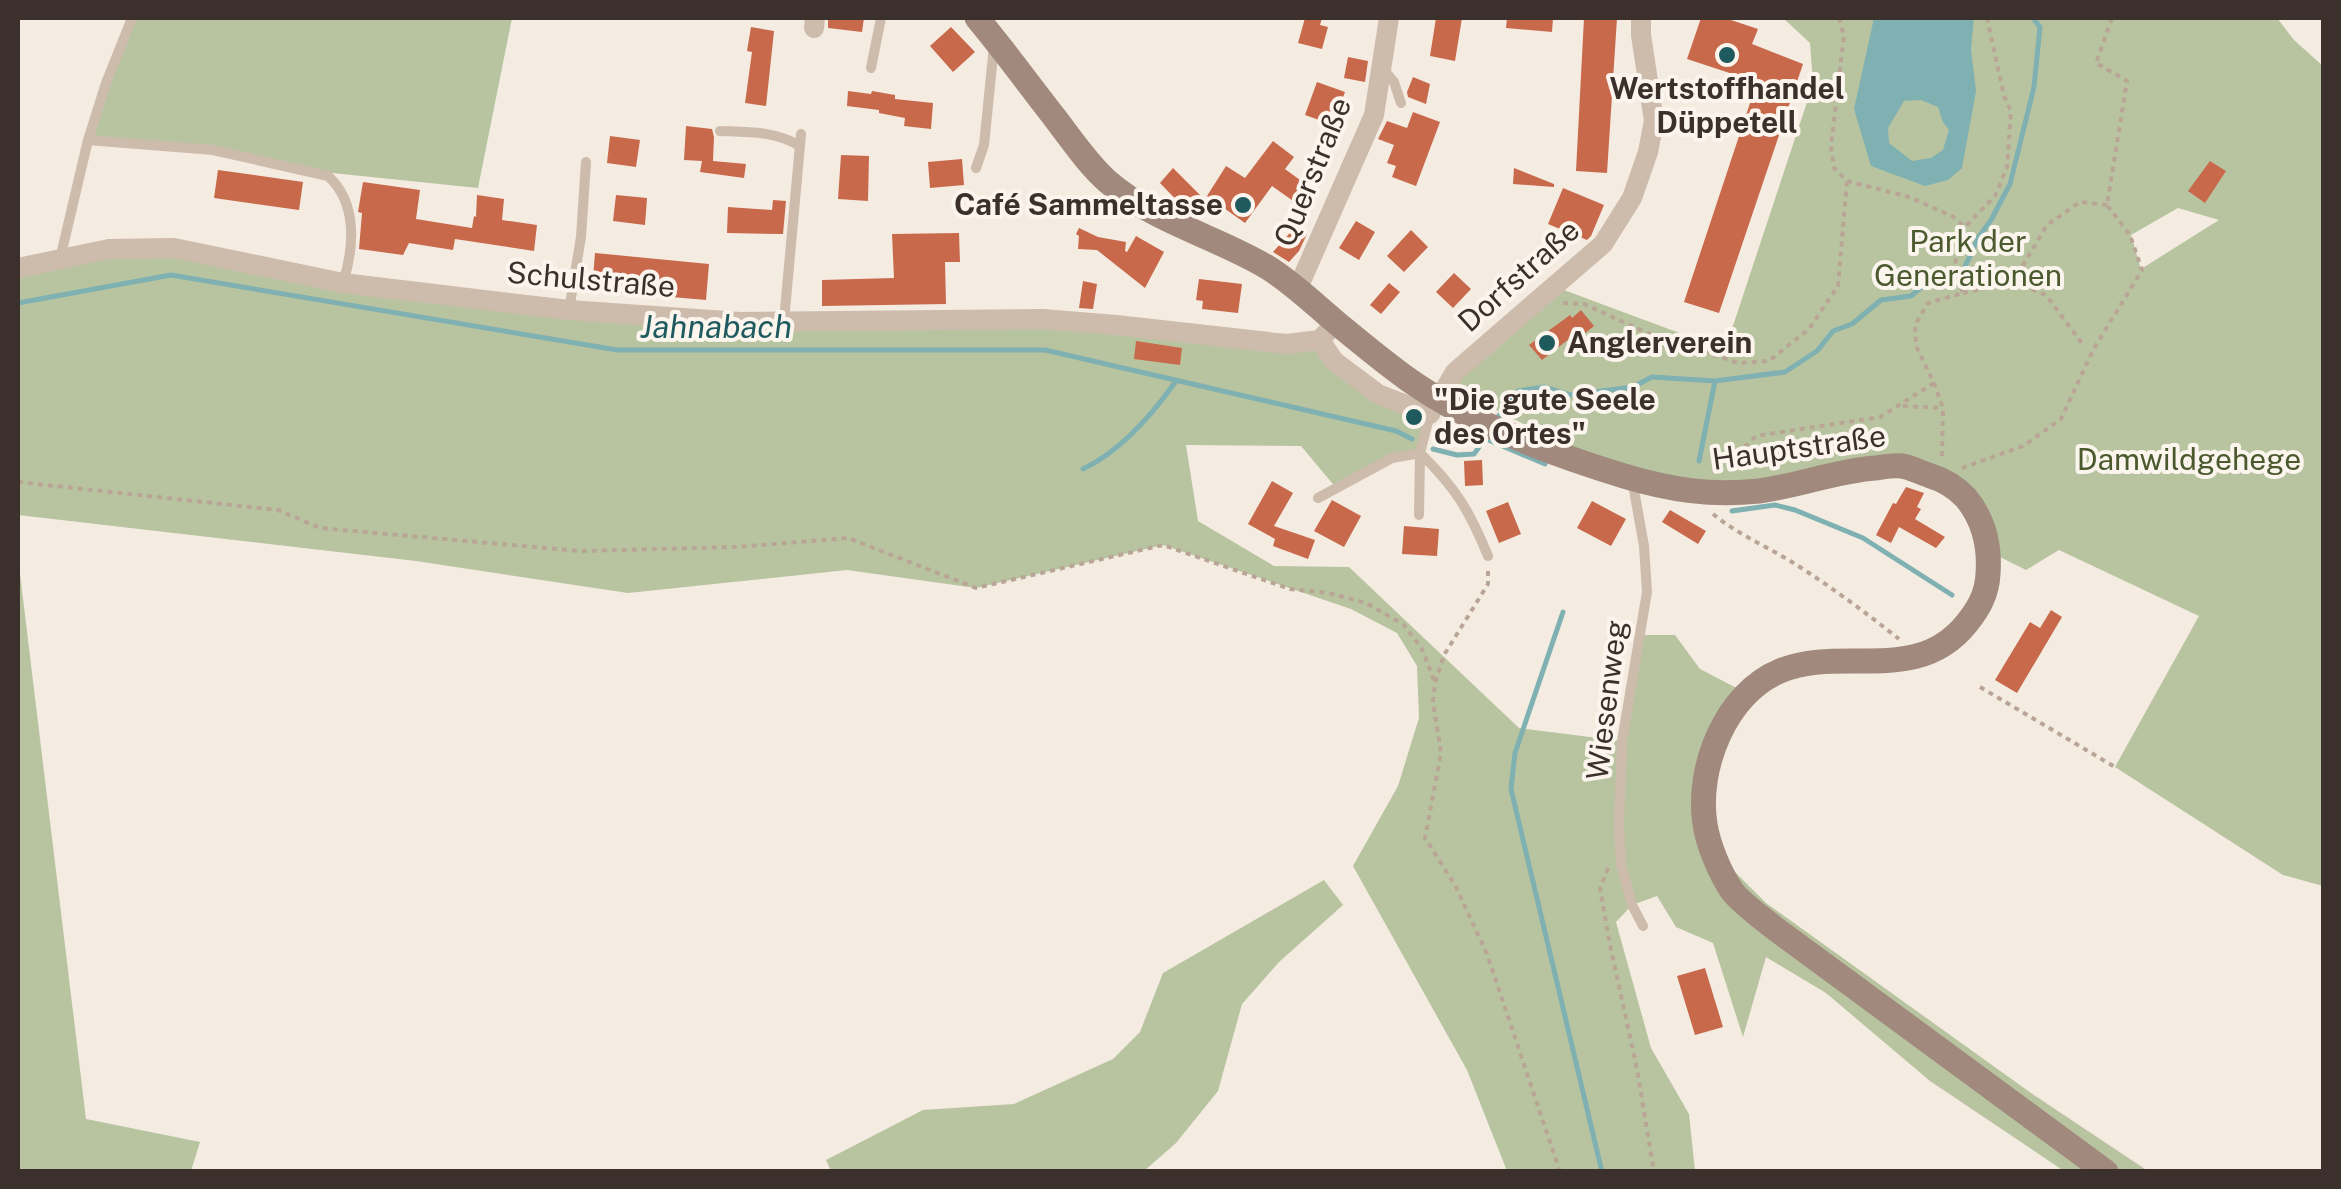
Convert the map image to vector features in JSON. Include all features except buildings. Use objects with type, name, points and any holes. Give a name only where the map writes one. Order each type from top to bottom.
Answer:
[{"type":"street","name":"Hauptstraße","points":[[976,18],[1107,181],[1154,214],[1265,266],[1298,288],[1328,331],[1386,362],[1434,407],[1480,420],[1558,455],[1632,478],[1710,493],[1762,490],[1858,469],[1900,465],[1941,471],[1980,519],[1990,551],[1988,588],[1978,610],[1958,636],[1920,656],[1879,662],[1796,665],[1762,680],[1732,710],[1719,731],[1710,755],[1704,824],[1715,857],[1734,893],[1773,927],[2106,1172]]},
{"type":"street","name":"Querstraße","points":[[1298,288],[1374,114],[1389,18]]},
{"type":"street","name":"Dorfstraße","points":[[1434,407],[1455,372],[1603,244],[1632,198],[1654,121],[1641,18]]},
{"type":"street","name":"Schulstraße","points":[[18,268],[109,249],[174,248],[343,283],[569,310],[740,322],[1043,319],[1286,344],[1328,331]]},
{"type":"lane","points":[[59,260],[88,140],[132,18]]},
{"type":"lane","points":[[871,68],[881,18]]},
{"type":"lane","points":[[976,168],[984,145],[995,40]]},
{"type":"lane","points":[[1382,67],[1394,82],[1401,103]]},
{"type":"lane","points":[[720,130],[762,132],[801,140],[784,321]]},
{"type":"lane","points":[[88,140],[213,150],[328,176],[338,184],[353,225],[343,283]]},
{"type":"lane","points":[[569,310],[581,236],[586,162]]},
{"type":"lane","points":[[1419,515],[1420,453],[1434,407]]},
{"type":"lane","points":[[1318,498],[1392,458],[1420,453]]},
{"type":"lane","points":[[1420,453],[1448,480],[1473,518],[1488,556]]},
{"type":"lane","name":"Wiesenweg","points":[[1632,478],[1644,546],[1647,592],[1622,741],[1620,864],[1632,905],[1643,926]]},
{"type":"path","points":[[1838,18],[1844,36],[1831,146],[1834,168],[1847,181],[1909,197],[1952,216],[1965,227]]},
{"type":"path","points":[[1963,293],[1954,268],[1965,227],[1995,196],[2007,167],[2012,111],[2004,96],[1987,18]]},
{"type":"path","points":[[2084,346],[2046,295],[2013,282],[1928,303],[1916,325],[1916,346],[1943,408],[1941,471],[1960,469],[2023,446],[2061,419],[2093,350],[2142,270],[2130,235],[2107,204],[2128,81],[2096,63],[2112,18]]},
{"type":"path","points":[[1539,301],[1584,304],[1654,336],[1739,363],[1769,361],[1809,329],[1838,286],[1847,181]]},
{"type":"path","points":[[2013,282],[2047,225],[2080,202],[2107,204]]},
{"type":"path","points":[[1920,656],[1850,600],[1726,525],[1711,512],[1710,493],[1732,459],[1756,436],[1880,416],[1934,382]]},
{"type":"path","points":[[1900,406],[1943,408]]},
{"type":"path","points":[[18,482],[278,510],[320,528],[579,551],[736,547],[848,538],[976,588],[1163,545],[1290,589],[1329,593],[1366,603],[1404,625],[1422,648],[1435,682]]},
{"type":"path","points":[[1488,556],[1488,584],[1444,656],[1435,682],[1433,702],[1440,753],[1425,838],[1455,885],[1487,954],[1560,1172]]},
{"type":"path","points":[[1980,688],[2115,768]]},
{"type":"path","points":[[1620,839],[1600,890],[1654,1172]]},
{"type":"green space","points":[[124,18],[512,18],[478,188],[313,171],[213,150],[88,140],[130,26]]},
{"type":"green space","points":[[1783,18],[2277,18],[2323,66],[2323,886],[2283,875],[2115,767],[2199,616],[2059,550],[2026,570],[1996,555],[1944,470],[1700,486],[1586,456],[1457,390],[1456,379],[1564,290],[1725,350],[1813,84],[1810,43]],"holes":[[[2178,208],[2219,220],[2141,269],[2131,235]]]},
{"type":"green space","points":[[109,249],[569,310],[906,319],[1320,340],[1334,361],[1430,414],[1420,453],[1392,458],[1337,489],[1301,446],[1186,445],[1198,521],[1274,566],[1349,567],[1519,728],[1622,741],[1640,635],[1675,635],[1700,669],[1748,694],[1704,801],[1727,864],[1766,903],[2031,1093],[2148,1171],[2064,1171],[1930,1081],[1826,993],[1766,957],[1743,1037],[1713,943],[1676,927],[1657,896],[1632,905],[1616,922],[1651,1048],[1689,1114],[1695,1171],[1507,1171],[1467,1070],[1353,866],[1398,786],[1419,718],[1417,666],[1397,633],[1351,609],[1163,545],[976,588],[847,570],[628,593],[416,561],[18,515],[18,268]]},
{"type":"green space","points":[[18,557],[86,1119],[200,1142],[191,1171],[18,1171]]},
{"type":"green space","points":[[1324,880],[1343,905],[1279,962],[1242,1004],[1218,1091],[1176,1143],[1144,1171],[831,1171],[826,1160],[923,1110],[1014,1104],[1113,1059],[1140,1032],[1163,973]]},
{"type":"water","points":[[1874,18],[1974,18],[1971,49],[1976,91],[1962,168],[1948,180],[1925,186],[1871,166],[1854,109]],"holes":[[[1921,100],[1938,107],[1949,130],[1943,150],[1931,158],[1912,161],[1889,143],[1888,128],[1904,101]]]},
{"type":"waterway","points":[[1497,418],[1518,391],[1544,387],[1570,395],[1633,387],[1652,377],[1715,381],[1785,372],[1817,351],[1833,331],[1852,324],[1881,300],[1911,296],[1924,285],[1963,271],[2010,184],[2034,87],[2040,27],[2033,18]]},
{"type":"waterway","name":"Jahnabach","points":[[18,303],[171,275],[617,350],[1045,350],[1396,431],[1412,439]]},
{"type":"waterway","points":[[1083,469],[1135,431],[1176,381]]},
{"type":"waterway","points":[[1699,461],[1715,381]]},
{"type":"waterway","points":[[1433,449],[1457,455],[1474,454],[1490,432]]},
{"type":"waterway","points":[[1486,439],[1545,464]]},
{"type":"waterway","points":[[1732,511],[1775,505],[1795,510],[1863,538],[1952,595]]},
{"type":"waterway","points":[[1563,612],[1515,753],[1511,789],[1602,1172]]},
{"type":"place","name":"Wertstoffhandel Düppetell","points":[[1727,55]]},
{"type":"place","name":"Café Sammeltasse","points":[[1243,205]]},
{"type":"place","name":"Anglerverein","points":[[1547,343]]},
{"type":"place","name":"\"Die gute Seele des Ortes\"","points":[[1414,417]]},
{"type":"park label","name":"Park der Generationen","points":[[1968,259]]},
{"type":"park label","name":"Damwildgehege","points":[[2189,460]]}]
